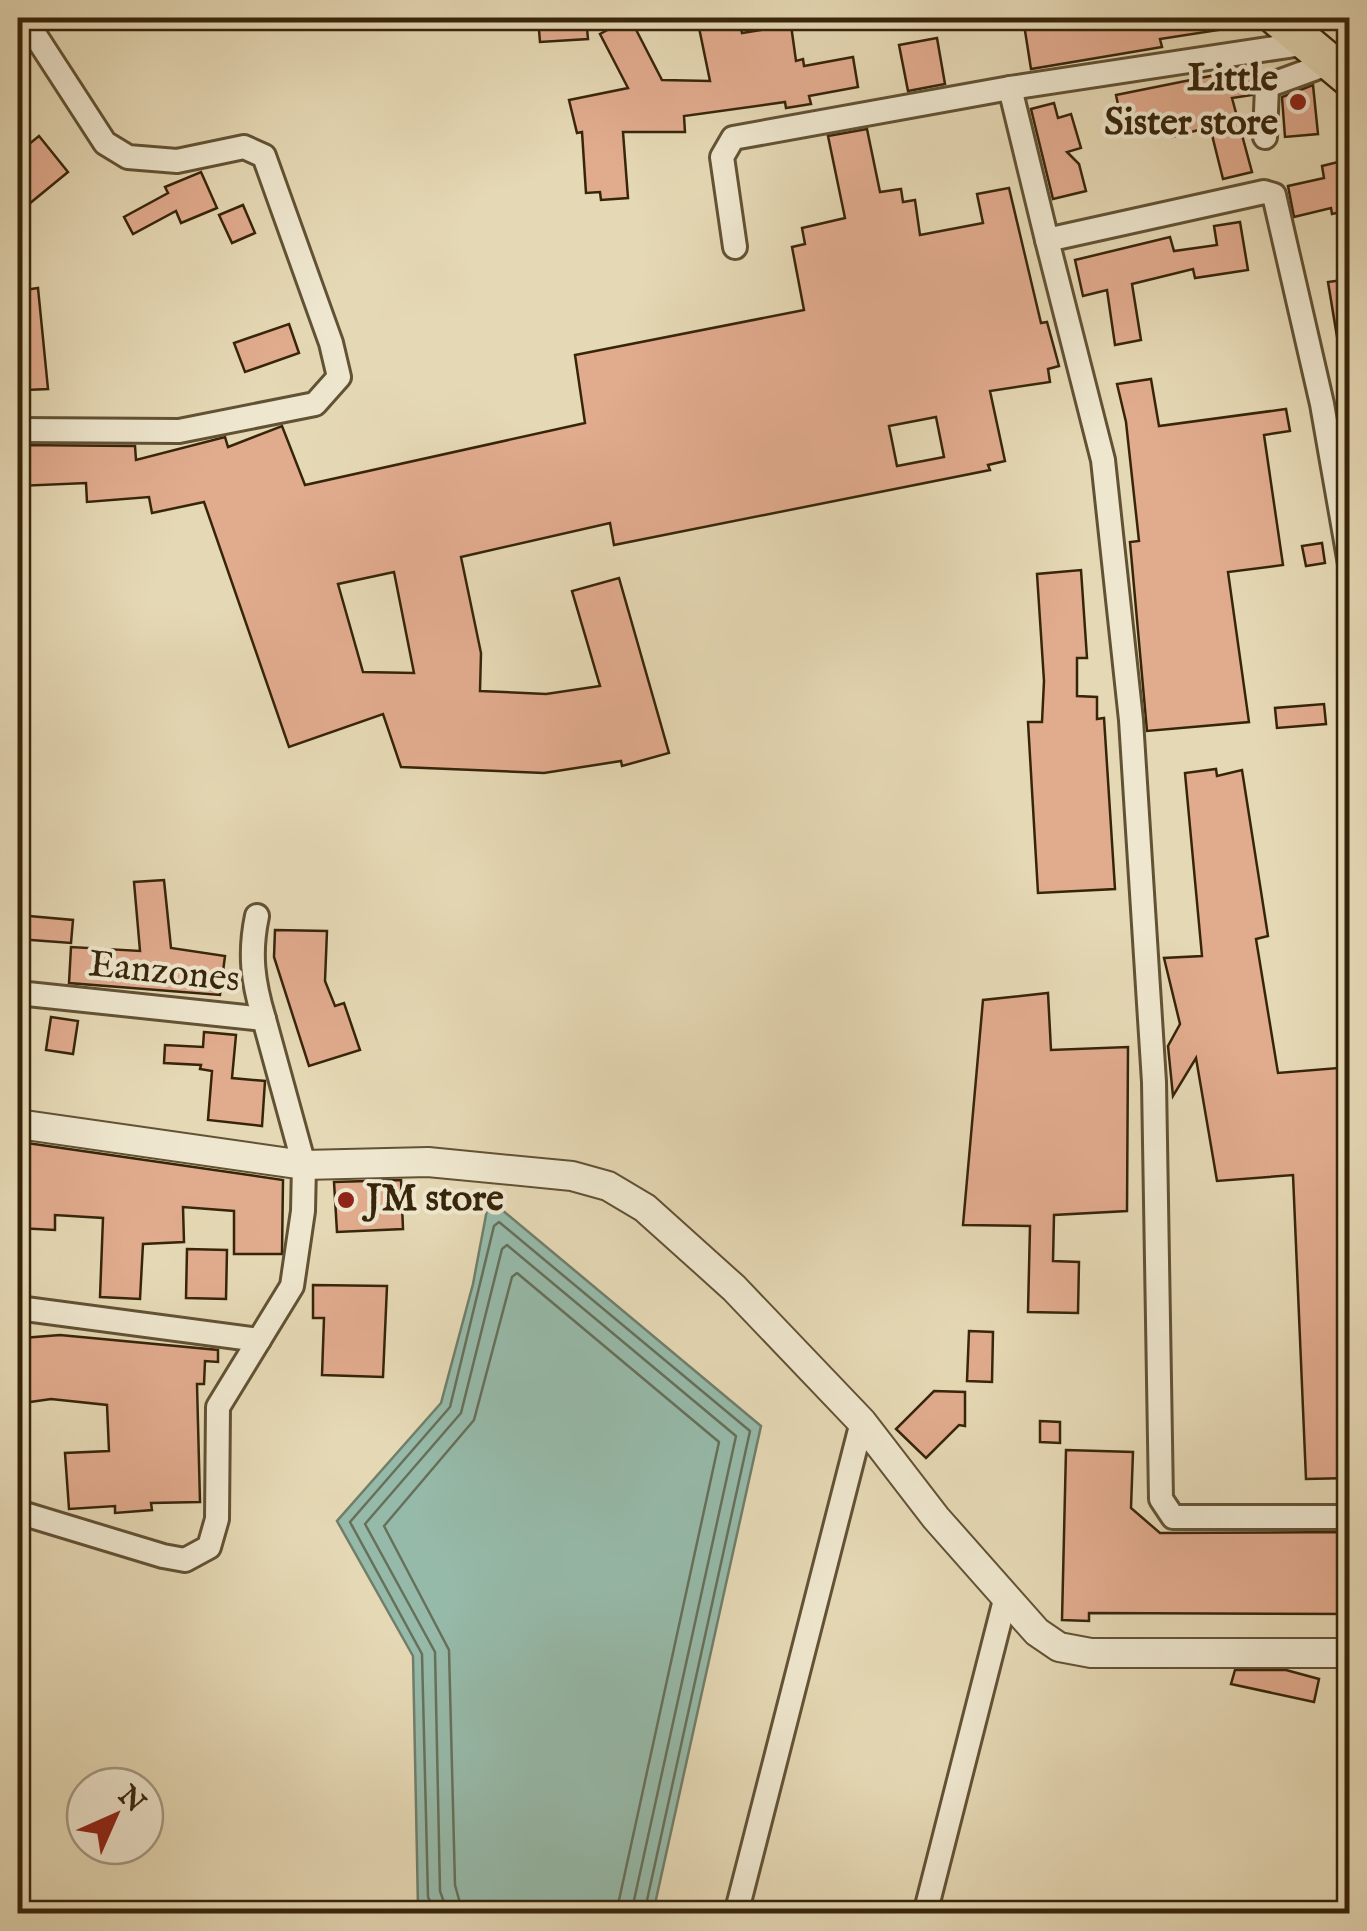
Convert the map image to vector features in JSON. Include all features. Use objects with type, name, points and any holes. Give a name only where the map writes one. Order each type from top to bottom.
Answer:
[{"type":"main road","points":[[1278,18],[1329,61]]},
{"type":"street","points":[[18,430],[179,431],[316,404],[339,377],[332,343],[264,156],[244,147],[176,161],[128,157],[105,143],[24,18]]},
{"type":"street","points":[[736,248],[722,156],[733,138],[1010,88],[1329,61]]},
{"type":"street","points":[[1265,137],[1267,86],[1329,61]]},
{"type":"street","points":[[1010,88],[1103,460],[1131,720],[1154,1082],[1161,1499],[1173,1517],[1350,1518]]},
{"type":"street","points":[[1047,240],[1264,192],[1274,195],[1322,404],[1350,564]]},
{"type":"street","points":[[258,916],[251,946],[252,979],[264,1020]]},
{"type":"street","name":"Eanzones","points":[[18,993],[264,1020],[304,1165],[292,1286],[218,1407],[216,1537],[209,1547],[185,1560],[163,1556],[18,1512]]},
{"type":"street","points":[[18,1124],[304,1165],[428,1162],[572,1176],[608,1186],[645,1208],[734,1288],[862,1422],[936,1518],[1038,1632],[1059,1648],[1091,1653],[1350,1653]]},
{"type":"street","points":[[18,1308],[259,1340]]},
{"type":"street","points":[[736,1914],[862,1422]]},
{"type":"street","points":[[924,1914],[1006,1596]]},
{"type":"water","points":[[489,1199],[761,1426],[653,1913],[444,1914],[418,1907],[413,1656],[337,1521],[441,1403],[473,1284]]},
{"type":"building","points":[[538,18],[586,18],[588,39],[540,42]]},
{"type":"building","points":[[630,18],[662,80],[710,81],[697,18],[739,18],[742,33],[791,25],[796,61],[803,59],[804,66],[853,57],[858,87],[809,96],[811,104],[786,108],[785,102],[684,116],[685,132],[623,132],[628,198],[601,200],[600,192],[586,193],[582,132],[577,133],[569,100],[628,88],[600,34]]},
{"type":"building","points":[[1023,18],[1224,18],[1225,29],[1160,39],[1162,47],[1031,69]]},
{"type":"building","points":[[937,38],[945,84],[908,91],[899,45]]},
{"type":"building","points":[[1250,68],[1252,95],[1232,98],[1252,172],[1223,179],[1210,127],[1172,137],[1169,124],[1124,133],[1116,95]]},
{"type":"building","points":[[1313,85],[1318,134],[1285,137],[1282,97]]},
{"type":"building","points":[[1054,103],[1058,118],[1071,114],[1081,148],[1067,152],[1079,164],[1086,191],[1053,199],[1031,109]]},
{"type":"building","points":[[867,129],[880,192],[901,189],[903,202],[915,200],[920,235],[983,223],[977,194],[1009,188],[1041,323],[1047,322],[1059,366],[1048,369],[1050,382],[990,391],[1005,461],[988,465],[990,470],[614,545],[610,523],[461,557],[481,653],[480,691],[546,694],[600,686],[572,591],[619,578],[669,753],[622,766],[621,761],[544,773],[401,767],[383,714],[289,747],[204,502],[152,513],[149,497],[87,502],[86,483],[18,486],[18,445],[135,446],[136,460],[225,437],[228,447],[282,426],[305,485],[585,423],[575,355],[804,310],[792,247],[805,244],[802,228],[845,218],[828,136]],"holes":[[[936,417],[944,457],[897,466],[889,426]],[[394,572],[414,673],[363,672],[338,584]]]},
{"type":"building","points":[[39,136],[68,172],[18,213],[18,153]]},
{"type":"building","points":[[1350,159],[1350,210],[1332,214],[1331,208],[1294,217],[1288,186],[1324,178],[1322,166]]},
{"type":"building","points":[[201,172],[217,208],[181,223],[176,211],[133,234],[124,217],[168,193],[165,187]]},
{"type":"building","points":[[243,205],[255,233],[232,243],[219,215]]},
{"type":"building","points":[[1240,222],[1248,270],[1195,278],[1193,269],[1132,284],[1141,340],[1115,345],[1107,290],[1083,296],[1075,260],[1170,237],[1174,251],[1217,245],[1214,226]]},
{"type":"building","points":[[1350,279],[1350,348],[1339,349],[1328,282]]},
{"type":"building","points":[[38,288],[48,389],[26,390],[18,339],[18,291]]},
{"type":"building","points":[[289,324],[299,353],[245,372],[234,343]]},
{"type":"building","points":[[1151,379],[1159,426],[1286,409],[1290,431],[1264,435],[1283,565],[1228,572],[1249,722],[1147,731],[1130,542],[1139,541],[1126,422],[1117,384]]},
{"type":"building","points":[[1322,543],[1325,563],[1306,566],[1302,546]]},
{"type":"building","points":[[1081,570],[1087,658],[1077,658],[1077,696],[1097,697],[1097,719],[1104,718],[1115,889],[1038,893],[1028,722],[1042,722],[1044,681],[1037,574]]},
{"type":"building","points":[[1324,704],[1326,724],[1277,728],[1275,708]]},
{"type":"building","points":[[1216,769],[1217,776],[1242,770],[1268,936],[1256,939],[1278,1073],[1350,1067],[1350,1478],[1306,1479],[1293,1175],[1217,1181],[1196,1058],[1173,1096],[1168,1046],[1180,1024],[1164,958],[1202,956],[1185,773]]},
{"type":"building","points":[[164,880],[171,948],[225,956],[220,995],[69,983],[71,947],[140,951],[134,882]]},
{"type":"building","points":[[18,915],[73,920],[71,943],[18,939]]},
{"type":"building","points":[[275,930],[327,931],[325,981],[335,1006],[344,1003],[360,1050],[309,1066],[274,957]]},
{"type":"building","points":[[1048,993],[1051,1050],[1128,1047],[1127,1211],[1054,1215],[1053,1261],[1079,1262],[1078,1313],[1028,1312],[1030,1226],[963,1225],[983,1000]]},
{"type":"building","points":[[51,1017],[78,1021],[73,1054],[46,1050]]},
{"type":"building","points":[[204,1032],[236,1035],[232,1078],[265,1081],[262,1126],[208,1120],[212,1071],[200,1069],[201,1065],[164,1063],[165,1045],[203,1047]]},
{"type":"building","points":[[20,1142],[283,1180],[282,1254],[234,1254],[234,1211],[183,1207],[184,1242],[143,1244],[140,1299],[100,1297],[103,1218],[55,1215],[55,1230],[18,1228]]},
{"type":"building","points":[[401,1180],[403,1229],[337,1232],[334,1182]]},
{"type":"building","points":[[187,1249],[227,1250],[226,1299],[186,1298]]},
{"type":"building","points":[[313,1285],[387,1286],[383,1377],[322,1375],[324,1318],[313,1318]]},
{"type":"building","points":[[969,1331],[993,1332],[992,1382],[967,1381]]},
{"type":"building","points":[[60,1335],[218,1350],[218,1362],[205,1361],[204,1384],[197,1384],[200,1502],[151,1503],[152,1510],[115,1513],[115,1506],[69,1509],[65,1453],[109,1451],[107,1405],[51,1399],[23,1403],[23,1338]]},
{"type":"building","points":[[934,1391],[965,1392],[965,1426],[959,1425],[926,1458],[896,1429]]},
{"type":"building","points":[[1040,1421],[1060,1422],[1060,1443],[1040,1442]]},
{"type":"building","points":[[1066,1450],[1133,1452],[1131,1508],[1160,1533],[1350,1532],[1350,1614],[1089,1613],[1089,1621],[1062,1620]]},
{"type":"building","points":[[1235,1670],[1286,1670],[1319,1679],[1314,1702],[1231,1684]]},
{"type":"place","name":"Little Sister store","points":[[1298,102]]},
{"type":"place","name":"JM store","points":[[346,1200]]}]
